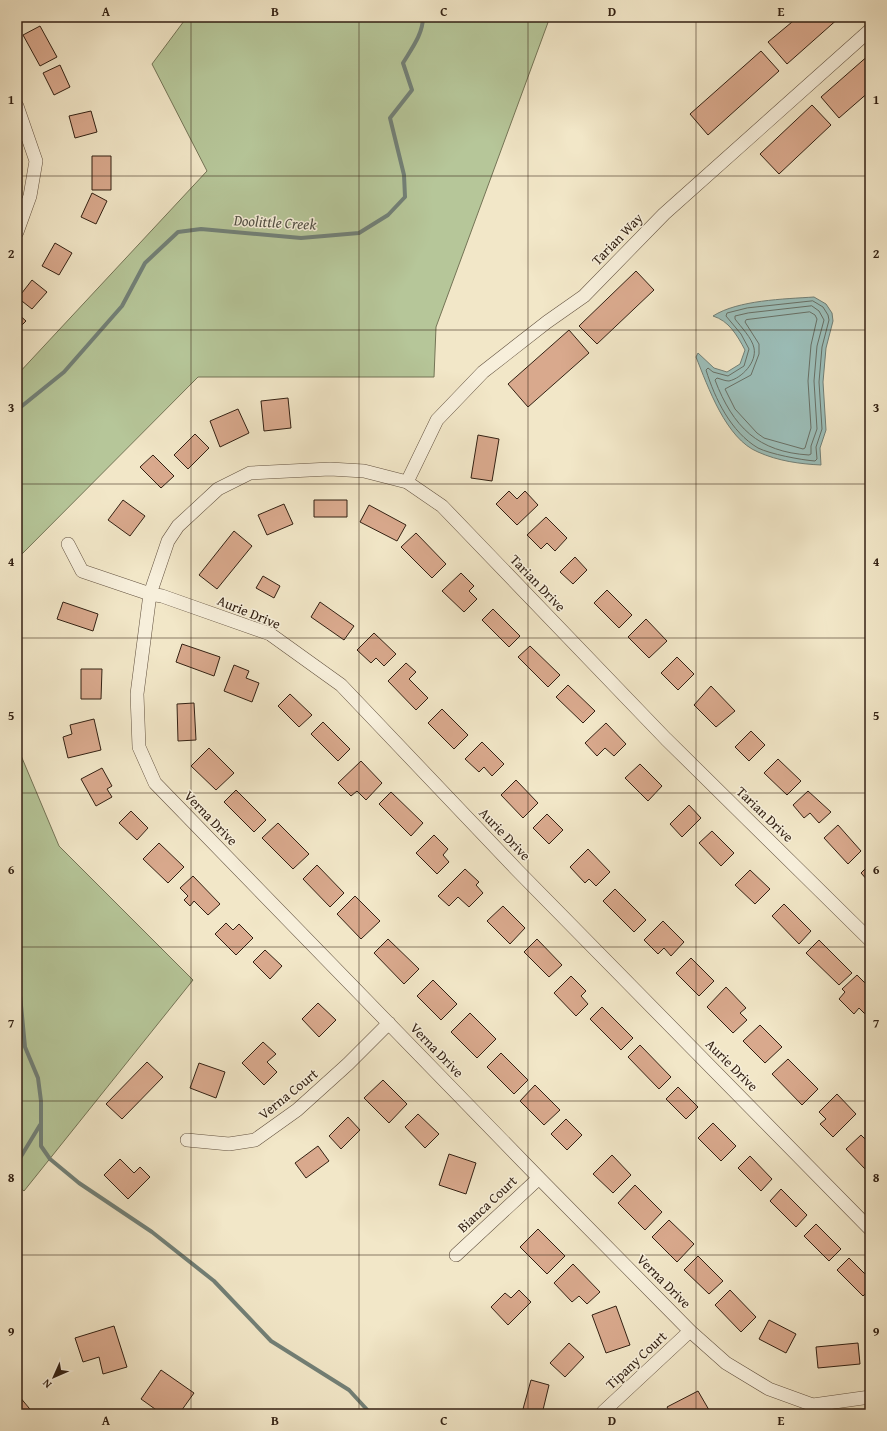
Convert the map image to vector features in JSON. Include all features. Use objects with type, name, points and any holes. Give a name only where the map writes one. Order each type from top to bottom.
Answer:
[{"type":"street","name":"Tarian Way","points":[[407,482],[437,420],[483,372],[547,322],[584,296],[664,214],[870,30]]},
{"type":"street","points":[[17,106],[36,161],[30,196],[17,232]]},
{"type":"street","name":"Tarian Drive","points":[[150,594],[168,542],[178,526],[218,489],[250,473],[330,469],[364,471],[407,482],[442,506],[666,739],[870,940]]},
{"type":"street","name":"Aurie Drive","points":[[68,544],[82,571],[150,594],[162,596],[270,634],[341,685],[518,871],[870,1229]]},
{"type":"street","name":"Verna Drive","points":[[150,594],[137,694],[138,747],[155,783],[539,1178],[690,1331],[726,1363],[769,1389],[813,1410],[870,1397]]},
{"type":"street","name":"Verna Court","points":[[187,1140],[229,1144],[255,1140],[297,1110],[348,1064],[389,1023]]},
{"type":"street","name":"Bianca Court","points":[[456,1255],[539,1178]]},
{"type":"street","name":"Tipany Court","points":[[603,1412],[690,1331]]},
{"type":"green space","points":[[187,17],[550,17],[436,327],[434,377],[198,377],[17,559],[17,375],[207,171],[152,64]]},
{"type":"green space","points":[[17,746],[59,846],[193,980],[24,1191],[17,1185]]},
{"type":"water","points":[[814,297],[826,304],[832,313],[833,321],[826,348],[823,382],[826,430],[820,448],[821,465],[797,463],[766,455],[758,452],[736,436],[727,424],[712,397],[696,357],[698,353],[714,368],[727,372],[740,364],[745,350],[742,344],[736,334],[724,321],[713,316],[723,311],[748,303]]},
{"type":"building","points":[[798,17],[840,17],[787,64],[768,42]]},
{"type":"building","points":[[40,26],[57,57],[40,66],[23,35]]},
{"type":"building","points":[[761,51],[779,71],[708,135],[690,114]]},
{"type":"building","points":[[870,54],[870,91],[839,118],[821,97]]},
{"type":"building","points":[[60,65],[70,87],[54,95],[43,73]]},
{"type":"building","points":[[812,105],[831,125],[779,174],[760,154]]},
{"type":"building","points":[[91,111],[97,132],[75,138],[69,116]]},
{"type":"building","points":[[92,156],[111,156],[111,190],[92,190]]},
{"type":"building","points":[[92,193],[107,201],[96,224],[81,217]]},
{"type":"building","points":[[55,243],[72,253],[59,275],[42,266]]},
{"type":"building","points":[[636,271],[654,290],[597,344],[579,326]]},
{"type":"building","points":[[32,280],[47,292],[32,309],[18,298]]},
{"type":"building","points":[[17,313],[26,321],[17,330]]},
{"type":"building","points":[[569,330],[589,353],[528,407],[508,384]]},
{"type":"building","points":[[288,398],[291,428],[264,431],[261,401]]},
{"type":"building","points":[[238,409],[249,433],[220,447],[210,421]]},
{"type":"building","points":[[195,434],[209,448],[188,469],[174,455]]},
{"type":"building","points":[[478,435],[499,439],[492,481],[471,478]]},
{"type":"building","points":[[153,455],[174,476],[161,488],[140,467]]},
{"type":"building","points":[[509,491],[517,499],[525,491],[538,505],[517,525],[496,504]]},
{"type":"building","points":[[123,500],[145,516],[130,536],[108,520]]},
{"type":"building","points":[[314,500],[347,500],[347,517],[314,517]]},
{"type":"building","points":[[284,504],[293,524],[267,535],[258,515]]},
{"type":"building","points":[[369,505],[406,525],[397,541],[360,522]]},
{"type":"building","points":[[546,517],[567,538],[555,551],[547,543],[541,549],[527,535]]},
{"type":"building","points":[[234,531],[252,546],[217,589],[199,575]]},
{"type":"building","points":[[416,533],[446,564],[432,578],[401,547]]},
{"type":"building","points":[[575,557],[587,570],[573,584],[560,572]]},
{"type":"building","points":[[461,573],[474,586],[469,591],[477,599],[464,612],[442,591]]},
{"type":"building","points":[[263,576],[280,586],[274,598],[256,588]]},
{"type":"building","points":[[607,590],[632,615],[619,628],[594,603]]},
{"type":"building","points":[[63,602],[98,614],[93,631],[57,619]]},
{"type":"building","points":[[320,602],[354,626],[344,640],[311,617]]},
{"type":"building","points":[[493,609],[520,636],[509,647],[482,620]]},
{"type":"building","points":[[646,619],[667,641],[649,658],[628,637]]},
{"type":"building","points":[[374,633],[396,654],[384,666],[376,658],[371,663],[357,650]]},
{"type":"building","points":[[182,644],[220,657],[214,676],[176,662]]},
{"type":"building","points":[[530,646],[560,675],[548,687],[518,657]]},
{"type":"building","points":[[677,657],[694,674],[678,690],[661,673]]},
{"type":"building","points":[[406,663],[416,672],[409,679],[428,698],[416,710],[388,681]]},
{"type":"building","points":[[234,665],[249,671],[246,678],[259,683],[252,702],[224,691]]},
{"type":"building","points":[[81,669],[102,669],[101,699],[81,699]]},
{"type":"building","points":[[568,685],[595,711],[583,723],[556,697]]},
{"type":"building","points":[[711,686],[735,711],[716,727],[694,705]]},
{"type":"building","points":[[290,694],[312,715],[299,727],[278,706]]},
{"type":"building","points":[[194,703],[196,740],[178,741],[177,704]]},
{"type":"building","points":[[442,709],[468,735],[454,749],[428,723]]},
{"type":"building","points":[[94,719],[101,750],[68,758],[63,737],[72,734],[70,725]]},
{"type":"building","points":[[323,722],[350,749],[338,761],[311,734]]},
{"type":"building","points":[[606,723],[626,744],[614,756],[605,748],[597,756],[585,743]]},
{"type":"building","points":[[751,731],[765,745],[749,761],[735,747]]},
{"type":"building","points":[[482,742],[504,764],[492,776],[484,767],[479,772],[465,759]]},
{"type":"building","points":[[209,748],[234,773],[216,790],[191,766]]},
{"type":"building","points":[[778,759],[801,781],[787,795],[764,773]]},
{"type":"building","points":[[361,761],[382,783],[366,800],[357,791],[351,796],[338,783]]},
{"type":"building","points":[[640,764],[662,786],[648,801],[625,778]]},
{"type":"building","points":[[102,768],[112,786],[107,789],[112,797],[96,806],[81,779]]},
{"type":"building","points":[[516,780],[538,803],[523,818],[501,795]]},
{"type":"building","points":[[236,790],[266,820],[254,832],[224,802]]},
{"type":"building","points":[[808,791],[831,812],[819,823],[810,813],[804,818],[793,805]]},
{"type":"building","points":[[391,792],[423,823],[411,836],[379,804]]},
{"type":"building","points":[[689,805],[701,818],[682,837],[670,824]]},
{"type":"building","points":[[131,811],[148,828],[137,840],[119,823]]},
{"type":"building","points":[[547,814],[563,830],[549,844],[533,828]]},
{"type":"building","points":[[278,823],[309,854],[293,869],[262,838]]},
{"type":"building","points":[[838,825],[861,851],[848,864],[824,838]]},
{"type":"building","points":[[712,831],[734,853],[721,866],[699,843]]},
{"type":"building","points":[[434,835],[448,849],[443,855],[449,862],[437,874],[416,853]]},
{"type":"building","points":[[159,843],[184,867],[168,883],[143,859]]},
{"type":"building","points":[[588,849],[610,872],[596,886],[589,879],[585,883],[570,867]]},
{"type":"building","points":[[870,864],[870,883],[861,873]]},
{"type":"building","points":[[317,865],[344,893],[330,907],[303,879]]},
{"type":"building","points":[[465,869],[479,882],[476,885],[483,893],[469,907],[458,897],[449,906],[438,896]]},
{"type":"building","points":[[750,870],[770,889],[755,904],[735,885]]},
{"type":"building","points":[[193,876],[220,904],[208,915],[194,901],[190,906],[184,900],[188,896],[180,888]]},
{"type":"building","points":[[615,889],[646,920],[634,932],[603,901]]},
{"type":"building","points":[[355,896],[380,921],[361,939],[337,914]]},
{"type":"building","points":[[784,904],[811,931],[799,944],[772,916]]},
{"type":"building","points":[[503,906],[525,928],[510,944],[487,921]]},
{"type":"building","points":[[663,921],[684,942],[671,956],[664,948],[658,954],[644,940]]},
{"type":"building","points":[[226,923],[233,930],[239,924],[253,938],[236,955],[215,934]]},
{"type":"building","points":[[388,939],[419,969],[404,984],[374,953]]},
{"type":"building","points":[[537,939],[562,965],[549,977],[524,952]]},
{"type":"building","points":[[819,940],[852,973],[839,985],[806,953]]},
{"type":"building","points":[[265,950],[282,966],[270,979],[253,962]]},
{"type":"building","points":[[691,958],[714,981],[699,996],[676,973]]},
{"type":"building","points":[[857,975],[870,988],[870,1012],[867,1016],[859,1008],[854,1014],[839,999],[845,992],[842,989]]},
{"type":"building","points":[[571,976],[586,991],[581,996],[588,1004],[576,1016],[554,993]]},
{"type":"building","points":[[433,980],[457,1004],[441,1020],[417,996]]},
{"type":"building","points":[[726,987],[746,1008],[740,1013],[747,1020],[733,1033],[707,1007]]},
{"type":"building","points":[[318,1003],[336,1020],[319,1037],[302,1019]]},
{"type":"building","points":[[602,1007],[633,1038],[621,1050],[590,1019]]},
{"type":"building","points":[[470,1013],[496,1039],[477,1058],[451,1032]]},
{"type":"building","points":[[760,1025],[782,1047],[765,1063],[743,1041]]},
{"type":"building","points":[[263,1042],[276,1054],[267,1062],[277,1072],[264,1085],[242,1063]]},
{"type":"building","points":[[640,1045],[671,1077],[659,1089],[628,1057]]},
{"type":"building","points":[[501,1053],[528,1080],[514,1094],[487,1067]]},
{"type":"building","points":[[788,1059],[818,1089],[802,1105],[772,1074]]},
{"type":"building","points":[[147,1062],[163,1077],[122,1119],[106,1104]]},
{"type":"building","points":[[199,1063],[225,1072],[216,1098],[190,1088]]},
{"type":"building","points":[[383,1080],[407,1104],[389,1123],[364,1098]]},
{"type":"building","points":[[535,1085],[560,1110],[544,1125],[520,1101]]},
{"type":"building","points":[[678,1087],[698,1107],[686,1119],[666,1099]]},
{"type":"building","points":[[837,1094],[856,1114],[833,1137],[820,1124],[826,1119],[819,1112]]},
{"type":"building","points":[[418,1114],[439,1134],[425,1148],[405,1127]]},
{"type":"building","points":[[348,1117],[360,1130],[341,1149],[329,1136]]},
{"type":"building","points":[[566,1119],[582,1135],[567,1150],[551,1134]]},
{"type":"building","points":[[713,1123],[736,1146],[721,1161],[698,1138]]},
{"type":"building","points":[[861,1135],[870,1144],[870,1164],[865,1169],[846,1149]]},
{"type":"building","points":[[318,1146],[329,1161],[306,1178],[295,1163]]},
{"type":"building","points":[[449,1154],[476,1163],[466,1194],[439,1185]]},
{"type":"building","points":[[612,1155],[631,1175],[613,1193],[593,1174]]},
{"type":"building","points":[[750,1156],[772,1179],[761,1191],[738,1168]]},
{"type":"building","points":[[120,1159],[134,1173],[140,1167],[150,1177],[128,1199],[104,1175]]},
{"type":"building","points":[[635,1185],[662,1212],[645,1230],[618,1203]]},
{"type":"building","points":[[781,1189],[807,1215],[796,1227],[770,1201]]},
{"type":"building","points":[[669,1220],[694,1244],[677,1262],[652,1237]]},
{"type":"building","points":[[816,1224],[841,1249],[829,1261],[804,1236]]},
{"type":"building","points":[[538,1229],[565,1256],[547,1274],[520,1247]]},
{"type":"building","points":[[698,1256],[723,1281],[709,1294],[684,1270]]},
{"type":"building","points":[[849,1258],[870,1279],[870,1289],[863,1296],[837,1270]]},
{"type":"building","points":[[573,1264],[600,1292],[587,1304],[579,1296],[572,1302],[554,1283]]},
{"type":"building","points":[[519,1290],[531,1302],[508,1325],[491,1307],[505,1293],[511,1298]]},
{"type":"building","points":[[730,1290],[756,1317],[741,1332],[715,1305]]},
{"type":"building","points":[[616,1306],[630,1345],[606,1353],[592,1315]]},
{"type":"building","points":[[769,1320],[796,1334],[786,1353],[759,1339]]},
{"type":"building","points":[[114,1326],[127,1367],[103,1374],[99,1357],[83,1362],[75,1338]]},
{"type":"building","points":[[569,1343],[584,1357],[565,1377],[550,1363]]},
{"type":"building","points":[[858,1343],[860,1364],[818,1368],[816,1347]]},
{"type":"building","points":[[161,1370],[194,1393],[179,1414],[162,1414],[141,1399]]},
{"type":"building","points":[[531,1380],[549,1385],[542,1414],[523,1409]]},
{"type":"building","points":[[698,1391],[709,1410],[701,1414],[671,1414],[667,1407]]},
{"type":"building","points":[[19,1396],[34,1414],[17,1414],[17,1398]]},
{"type":"waterway","name":"Doolittle Creek","points":[[17,410],[64,372],[122,306],[145,263],[178,232],[201,229],[301,238],[359,233],[388,215],[405,197],[404,175],[390,118],[412,90],[403,63],[419,35],[423,23],[423,17]]},
{"type":"waterway","points":[[17,964],[25,1047],[38,1078],[41,1101],[41,1146],[50,1159],[79,1183],[152,1232],[214,1281],[271,1341],[349,1390],[371,1414]]},
{"type":"waterway","name":"Doolittle Creek","points":[[17,1163],[40,1125]]}]
